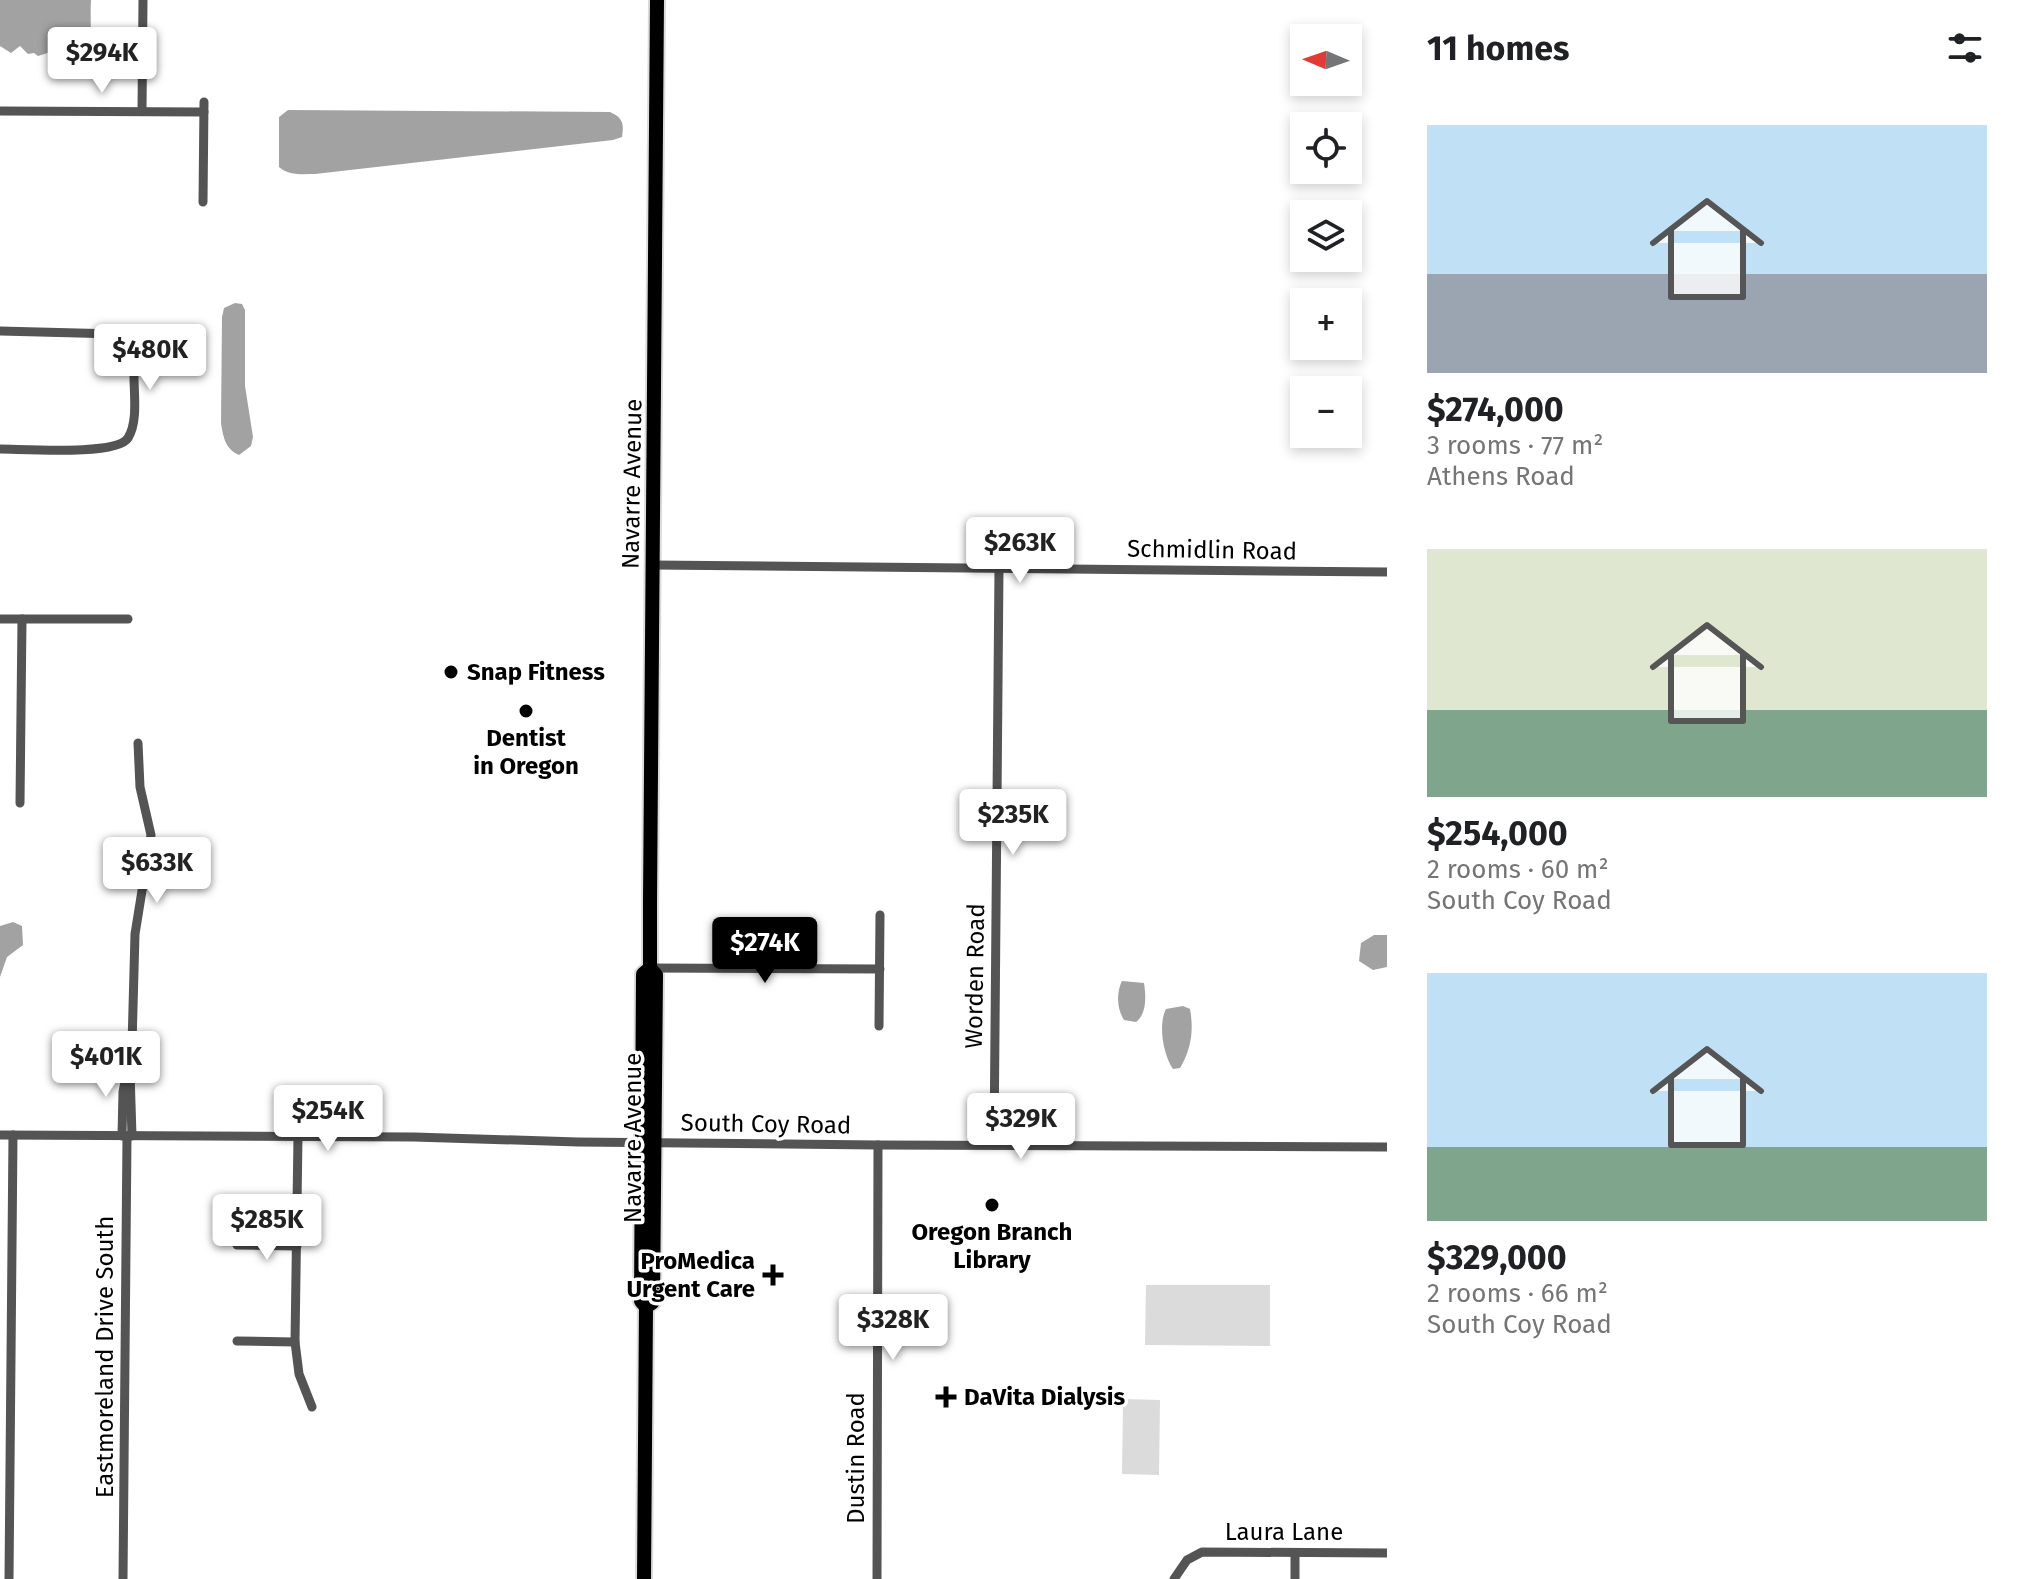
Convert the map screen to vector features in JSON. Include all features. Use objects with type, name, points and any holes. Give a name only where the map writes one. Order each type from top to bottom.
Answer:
[{"type":"highway","name":"Navarre Avenue","points":[[644,1579],[646,1307],[641,1301],[656,1019],[656,975],[650,968],[657,0]]},
{"type":"highway","name":"Navarre Avenue","points":[[648,1143],[643,974],[650,968]]},
{"type":"highway","points":[[643,986],[650,990],[651,1008],[656,1019]]},
{"type":"street","points":[[142,111],[143,0]]},
{"type":"street","points":[[0,111],[142,111],[204,107],[203,202]]},
{"type":"street","points":[[0,331],[101,331],[117,334],[126,338],[134,358],[131,433],[123,444],[99,449],[0,449]]},
{"type":"street","name":"Schmidlin Road","points":[[653,565],[1387,572]]},
{"type":"street","name":"Worden Road","points":[[994,1145],[999,568]]},
{"type":"street","points":[[0,619],[128,619]]},
{"type":"street","points":[[20,803],[22,619]]},
{"type":"street","name":"Eastmoreland Drive South","points":[[123,1579],[127,1136],[123,1092],[130,1066],[135,934],[151,835],[140,787],[138,743]]},
{"type":"street","points":[[879,1026],[880,915]]},
{"type":"street","points":[[650,968],[880,969]]},
{"type":"street","name":"South Coy Road","points":[[0,1135],[878,1145],[1387,1147]]},
{"type":"street","points":[[9,1579],[13,1135]]},
{"type":"street","points":[[298,1136],[295,1342],[299,1374],[312,1407]]},
{"type":"street","name":"Dustin Road","points":[[877,1579],[878,1145]]},
{"type":"street","points":[[237,1245],[297,1246]]},
{"type":"street","points":[[237,1341],[295,1342]]},
{"type":"street","name":"Laura Lane","points":[[1174,1579],[1183,1563],[1202,1552],[1387,1553]]},
{"type":"street","points":[[1295,1553],[1295,1579]]},
{"type":"shaded area","points":[[0,0],[91,0],[89,48],[83,51],[66,48],[38,56],[28,54],[20,46],[11,53],[0,46]]},
{"type":"shaded area","points":[[288,110],[610,112],[620,119],[623,132],[622,137],[613,140],[296,174],[279,167],[279,117]]},
{"type":"shaded area","points":[[235,303],[242,304],[245,310],[245,386],[253,437],[251,446],[239,455],[228,446],[221,423],[222,317],[224,308]]},
{"type":"shaded area","points":[[13,922],[22,926],[23,945],[7,957],[0,977],[0,926]]},
{"type":"shaded area","points":[[1374,935],[1387,935],[1387,967],[1373,970],[1359,961],[1361,943]]},
{"type":"shaded area","points":[[1122,981],[1144,983],[1144,1009],[1136,1022],[1124,1020],[1120,1011],[1118,996]]},
{"type":"shaded area","points":[[1183,1006],[1190,1009],[1191,1040],[1180,1068],[1173,1069],[1164,1048],[1162,1023],[1166,1009]]},
{"type":"shaded area","points":[[1146,1285],[1270,1285],[1270,1346],[1145,1345]]},
{"type":"shaded area","points":[[1123,1399],[1160,1400],[1159,1475],[1122,1474]]},
{"type":"place","name":"Snap Fitness","points":[[451,672]]},
{"type":"place","name":"Dentist in Oregon","points":[[526,711]]},
{"type":"place","name":"Oregon Branch Library","points":[[992,1205]]},
{"type":"place","name":"ProMedica Urgent Care","points":[[773,1275]]},
{"type":"place","name":"DaVita Dialysis","points":[[946,1397]]}]
